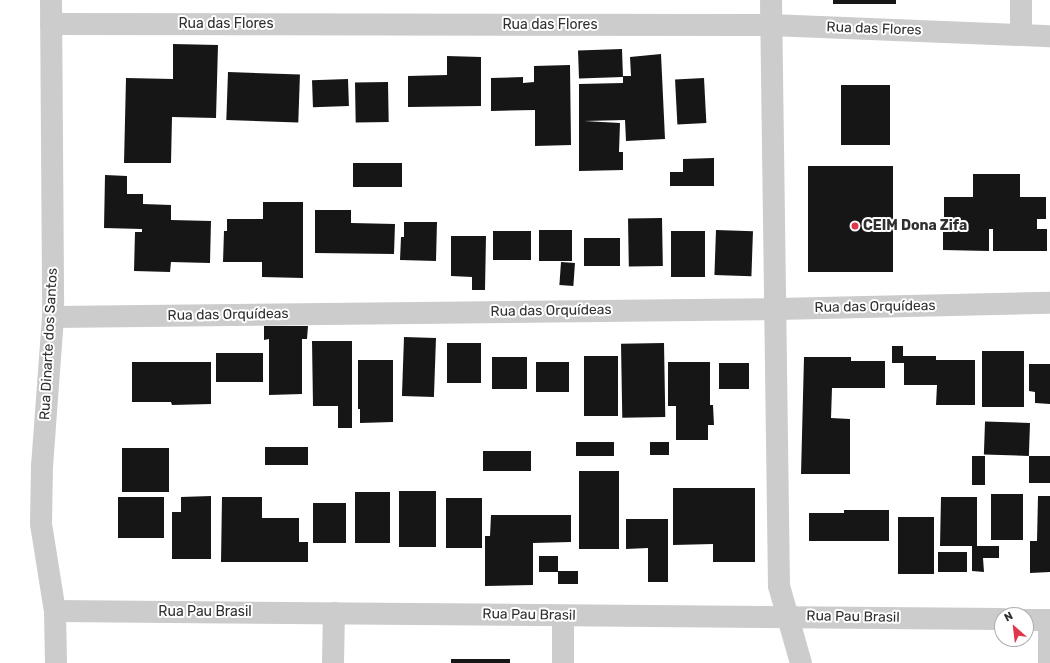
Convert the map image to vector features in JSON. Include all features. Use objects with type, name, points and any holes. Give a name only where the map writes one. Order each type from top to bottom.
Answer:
[{"type":"street","name":"Rua Dinarte dos Santos","points":[[51,0],[53,317],[42,466],[41,524],[55,611],[56,663]]},
{"type":"street","points":[[771,0],[777,308],[779,586],[801,663]]},
{"type":"street","points":[[1021,0],[1021,35]]},
{"type":"street","name":"Rua das Flores","points":[[51,24],[771,25],[1050,36]]},
{"type":"street","name":"Rua das Orquídeas","points":[[53,317],[1050,303]]},
{"type":"street","name":"Rua Pau Brasil","points":[[55,611],[994,619]]},
{"type":"street","points":[[333,663],[334,613]]},
{"type":"street","points":[[563,616],[563,663]]},
{"type":"street","points":[[1034,620],[1049,620],[1049,663]]},
{"type":"building","points":[[833,0],[896,0],[896,4],[833,4]]},
{"type":"building","points":[[173,44],[218,45],[216,118],[172,117],[171,163],[124,163],[126,78],[173,79]]},
{"type":"building","points":[[622,49],[623,77],[579,79],[578,51]]},
{"type":"building","points":[[661,54],[665,139],[626,141],[625,120],[584,121],[620,123],[619,152],[623,152],[623,170],[579,171],[579,84],[623,83],[623,76],[631,76],[630,57]]},
{"type":"building","points":[[447,56],[481,57],[481,106],[408,107],[408,76],[447,75]]},
{"type":"building","points":[[570,65],[571,145],[535,146],[535,110],[491,111],[491,78],[523,77],[523,83],[534,82],[534,66]]},
{"type":"building","points":[[228,72],[300,75],[298,122],[226,120]]},
{"type":"building","points":[[704,78],[706,123],[677,124],[675,80]]},
{"type":"building","points":[[348,79],[349,106],[313,107],[312,80]]},
{"type":"building","points":[[388,82],[389,122],[356,123],[355,83]]},
{"type":"building","points":[[841,85],[890,85],[890,145],[841,145]]},
{"type":"building","points":[[714,158],[714,186],[670,186],[670,172],[683,172],[683,159]]},
{"type":"building","points":[[353,163],[402,163],[402,187],[353,187]]},
{"type":"building","points":[[808,166],[893,166],[893,272],[808,272]]},
{"type":"building","points":[[973,174],[1020,174],[1020,197],[1046,197],[1046,219],[1037,219],[1037,229],[1047,229],[1047,251],[993,251],[993,229],[989,229],[989,251],[943,250],[943,229],[958,229],[958,219],[944,219],[944,197],[973,197]]},
{"type":"building","points":[[105,175],[127,176],[127,194],[143,194],[143,204],[171,205],[171,220],[211,221],[210,263],[171,262],[170,272],[134,271],[135,232],[142,232],[142,229],[104,228]]},
{"type":"building","points":[[263,202],[303,202],[303,278],[262,277],[262,262],[223,262],[224,231],[227,231],[227,219],[263,219]]},
{"type":"building","points":[[315,210],[351,210],[351,223],[395,224],[394,254],[315,253]]},
{"type":"building","points":[[662,218],[663,266],[629,267],[628,219]]},
{"type":"building","points":[[404,222],[437,222],[436,261],[400,260],[401,237],[404,237]]},
{"type":"building","points":[[539,230],[572,230],[572,261],[539,261]]},
{"type":"building","points":[[716,230],[753,231],[751,276],[714,275]]},
{"type":"building","points":[[493,231],[531,231],[531,260],[493,260]]},
{"type":"building","points":[[671,231],[705,231],[705,277],[671,277]]},
{"type":"building","points":[[451,236],[486,236],[485,290],[472,290],[472,277],[451,276]]},
{"type":"building","points":[[584,238],[620,238],[620,266],[584,266]]},
{"type":"building","points":[[561,262],[575,263],[573,286],[559,285]]},
{"type":"building","points":[[264,326],[308,326],[307,339],[302,339],[302,394],[269,395],[269,339],[264,340]]},
{"type":"building","points":[[404,337],[436,338],[434,397],[402,396]]},
{"type":"building","points":[[312,341],[352,341],[352,428],[338,428],[338,406],[313,406]]},
{"type":"building","points":[[447,343],[481,343],[481,383],[447,383]]},
{"type":"building","points":[[664,343],[665,417],[622,418],[621,344]]},
{"type":"building","points":[[892,346],[903,346],[903,356],[936,356],[936,360],[975,360],[975,405],[936,405],[937,385],[904,385],[904,363],[892,363]]},
{"type":"building","points":[[982,351],[1024,351],[1024,407],[982,407]]},
{"type":"building","points":[[216,353],[263,353],[263,382],[216,382]]},
{"type":"building","points":[[584,356],[618,356],[618,416],[584,416]]},
{"type":"building","points":[[492,357],[527,357],[527,389],[492,389]]},
{"type":"building","points":[[804,357],[851,357],[851,361],[885,361],[885,388],[832,388],[831,418],[850,419],[850,474],[801,474]]},
{"type":"building","points":[[358,360],[393,360],[393,422],[360,423],[360,409],[358,409]]},
{"type":"building","points":[[132,362],[211,362],[211,404],[172,405],[171,402],[132,402]]},
{"type":"building","points":[[536,362],[569,362],[569,392],[536,392]]},
{"type":"building","points":[[668,362],[710,362],[710,405],[713,405],[714,425],[708,425],[708,440],[676,440],[676,406],[668,406]]},
{"type":"building","points":[[719,363],[749,363],[749,389],[719,389]]},
{"type":"building","points":[[1029,364],[1050,364],[1050,404],[1035,403],[1035,392],[1029,391]]},
{"type":"building","points":[[985,421],[1030,423],[1029,456],[984,454]]},
{"type":"building","points":[[576,442],[614,442],[614,456],[576,456]]},
{"type":"building","points":[[650,442],[669,442],[669,455],[650,455]]},
{"type":"building","points":[[265,447],[308,447],[308,465],[265,465]]},
{"type":"building","points":[[122,448],[169,448],[169,492],[122,492]]},
{"type":"building","points":[[483,451],[531,451],[531,471],[483,471]]},
{"type":"building","points":[[972,456],[985,456],[985,485],[972,485]]},
{"type":"building","points":[[1029,456],[1050,456],[1050,483],[1029,483]]},
{"type":"building","points":[[579,471],[619,471],[619,549],[579,549]]},
{"type":"building","points":[[673,488],[755,488],[755,562],[713,562],[713,544],[673,545]]},
{"type":"building","points":[[399,491],[436,491],[436,547],[399,547]]},
{"type":"building","points":[[355,492],[390,492],[390,543],[355,543]]},
{"type":"building","points":[[991,494],[1023,494],[1023,540],[991,540]]},
{"type":"building","points":[[211,496],[211,559],[172,559],[172,512],[181,512],[181,497]]},
{"type":"building","points":[[1038,496],[1050,496],[1050,572],[1030,573],[1030,541],[1037,541]]},
{"type":"building","points":[[118,497],[164,497],[164,538],[118,538]]},
{"type":"building","points":[[222,497],[262,497],[262,518],[299,518],[299,542],[308,542],[308,562],[221,562]]},
{"type":"building","points":[[941,497],[977,497],[977,546],[999,546],[999,558],[983,558],[984,572],[972,571],[972,546],[940,546]]},
{"type":"building","points":[[446,498],[482,498],[482,548],[446,548]]},
{"type":"building","points":[[313,503],[346,503],[346,543],[313,543]]},
{"type":"building","points":[[844,510],[889,510],[889,541],[809,541],[809,513],[844,513]]},
{"type":"building","points":[[491,515],[571,515],[571,542],[533,543],[533,585],[485,586],[485,536],[490,536]]},
{"type":"building","points":[[898,517],[934,517],[934,574],[898,574]]},
{"type":"building","points":[[626,519],[668,519],[668,582],[648,582],[648,548],[626,549]]},
{"type":"building","points":[[938,552],[967,552],[967,572],[938,572]]},
{"type":"building","points":[[539,556],[558,556],[558,572],[539,572]]},
{"type":"building","points":[[558,571],[578,571],[578,584],[558,584]]},
{"type":"building","points":[[451,659],[510,659],[510,663],[451,663]]},
{"type":"place","name":"CEIM Dona Zifa","points":[[855,226]]}]
